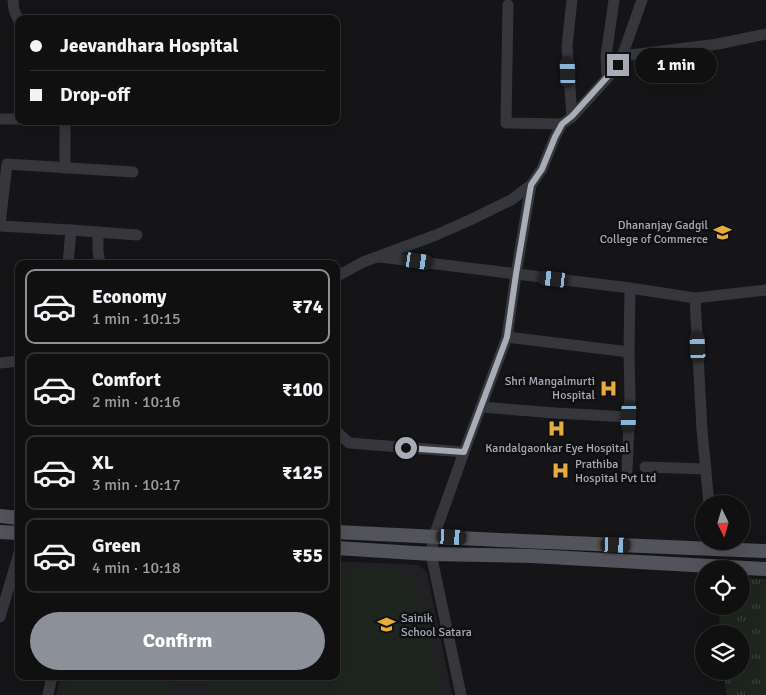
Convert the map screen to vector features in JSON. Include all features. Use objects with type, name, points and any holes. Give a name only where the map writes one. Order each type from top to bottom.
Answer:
[{"type":"main road","points":[[0,516],[15,518]]},
{"type":"main road","points":[[0,532],[15,534]]},
{"type":"main road","points":[[340,532],[522,541],[695,545]]},
{"type":"main road","points":[[340,548],[695,565]]},
{"type":"main road","points":[[750,549],[766,551]]},
{"type":"main road","points":[[750,568],[766,569]]},
{"type":"street","points":[[13,0],[16,15]]},
{"type":"street","points":[[572,0],[567,46],[572,116]]},
{"type":"street","points":[[607,76],[606,56],[614,0]]},
{"type":"street","points":[[340,275],[363,262],[436,235],[470,220],[511,200],[531,185],[542,169],[562,124],[572,116],[618,65],[642,0]]},
{"type":"street","points":[[508,5],[506,123],[562,124]]},
{"type":"street","points":[[622,56],[718,44],[766,34]]},
{"type":"street","points":[[0,119],[15,119]]},
{"type":"street","points":[[65,168],[66,125]]},
{"type":"street","points":[[133,172],[7,164],[0,225],[137,235]]},
{"type":"street","points":[[461,695],[431,554],[434,536],[507,337],[531,185]]},
{"type":"street","points":[[68,260],[71,230]]},
{"type":"street","points":[[98,232],[99,260]]},
{"type":"street","points":[[379,256],[695,298],[766,290]]},
{"type":"street","points":[[627,471],[630,288]]},
{"type":"street","points":[[695,298],[708,495]]},
{"type":"street","points":[[507,337],[629,352]]},
{"type":"street","points":[[0,363],[15,361]]},
{"type":"street","points":[[481,407],[629,417]]},
{"type":"street","points":[[340,435],[349,443],[464,452]]},
{"type":"street","points":[[645,467],[706,468]]},
{"type":"street","points":[[0,617],[15,566]]},
{"type":"street","points":[[48,695],[51,680]]},
{"type":"shaded area","name":"Sainik School Satara","points":[[340,561],[419,565],[427,573],[452,695],[56,695],[60,680],[340,680]]},
{"type":"green space","name":"Sainik School Satara","points":[[340,568],[394,570],[416,585],[442,695],[207,695],[206,680],[340,680]]},
{"type":"green space","points":[[750,578],[766,579],[766,695],[726,695],[725,680],[750,680],[750,625],[720,625],[719,615],[750,615]]},
{"type":"green space","points":[[66,680],[173,680],[169,695],[62,695]]},
{"type":"place","name":"Dhananjay Gadgil College of Commerce","points":[[722,232]]},
{"type":"place","name":"Shri Mangalmurti Hospital","points":[[609,388]]},
{"type":"place","name":"Kandalgaonkar Eye Hospital","points":[[557,429]]},
{"type":"place","name":"Prathiba Hospital Pvt Ltd","points":[[561,471]]},
{"type":"place","name":"Sainik School Satara","points":[[387,625]]},
{"type":"route","points":[[406,448],[464,452],[507,337],[531,185],[542,169],[562,124],[572,116],[618,65]]}]
